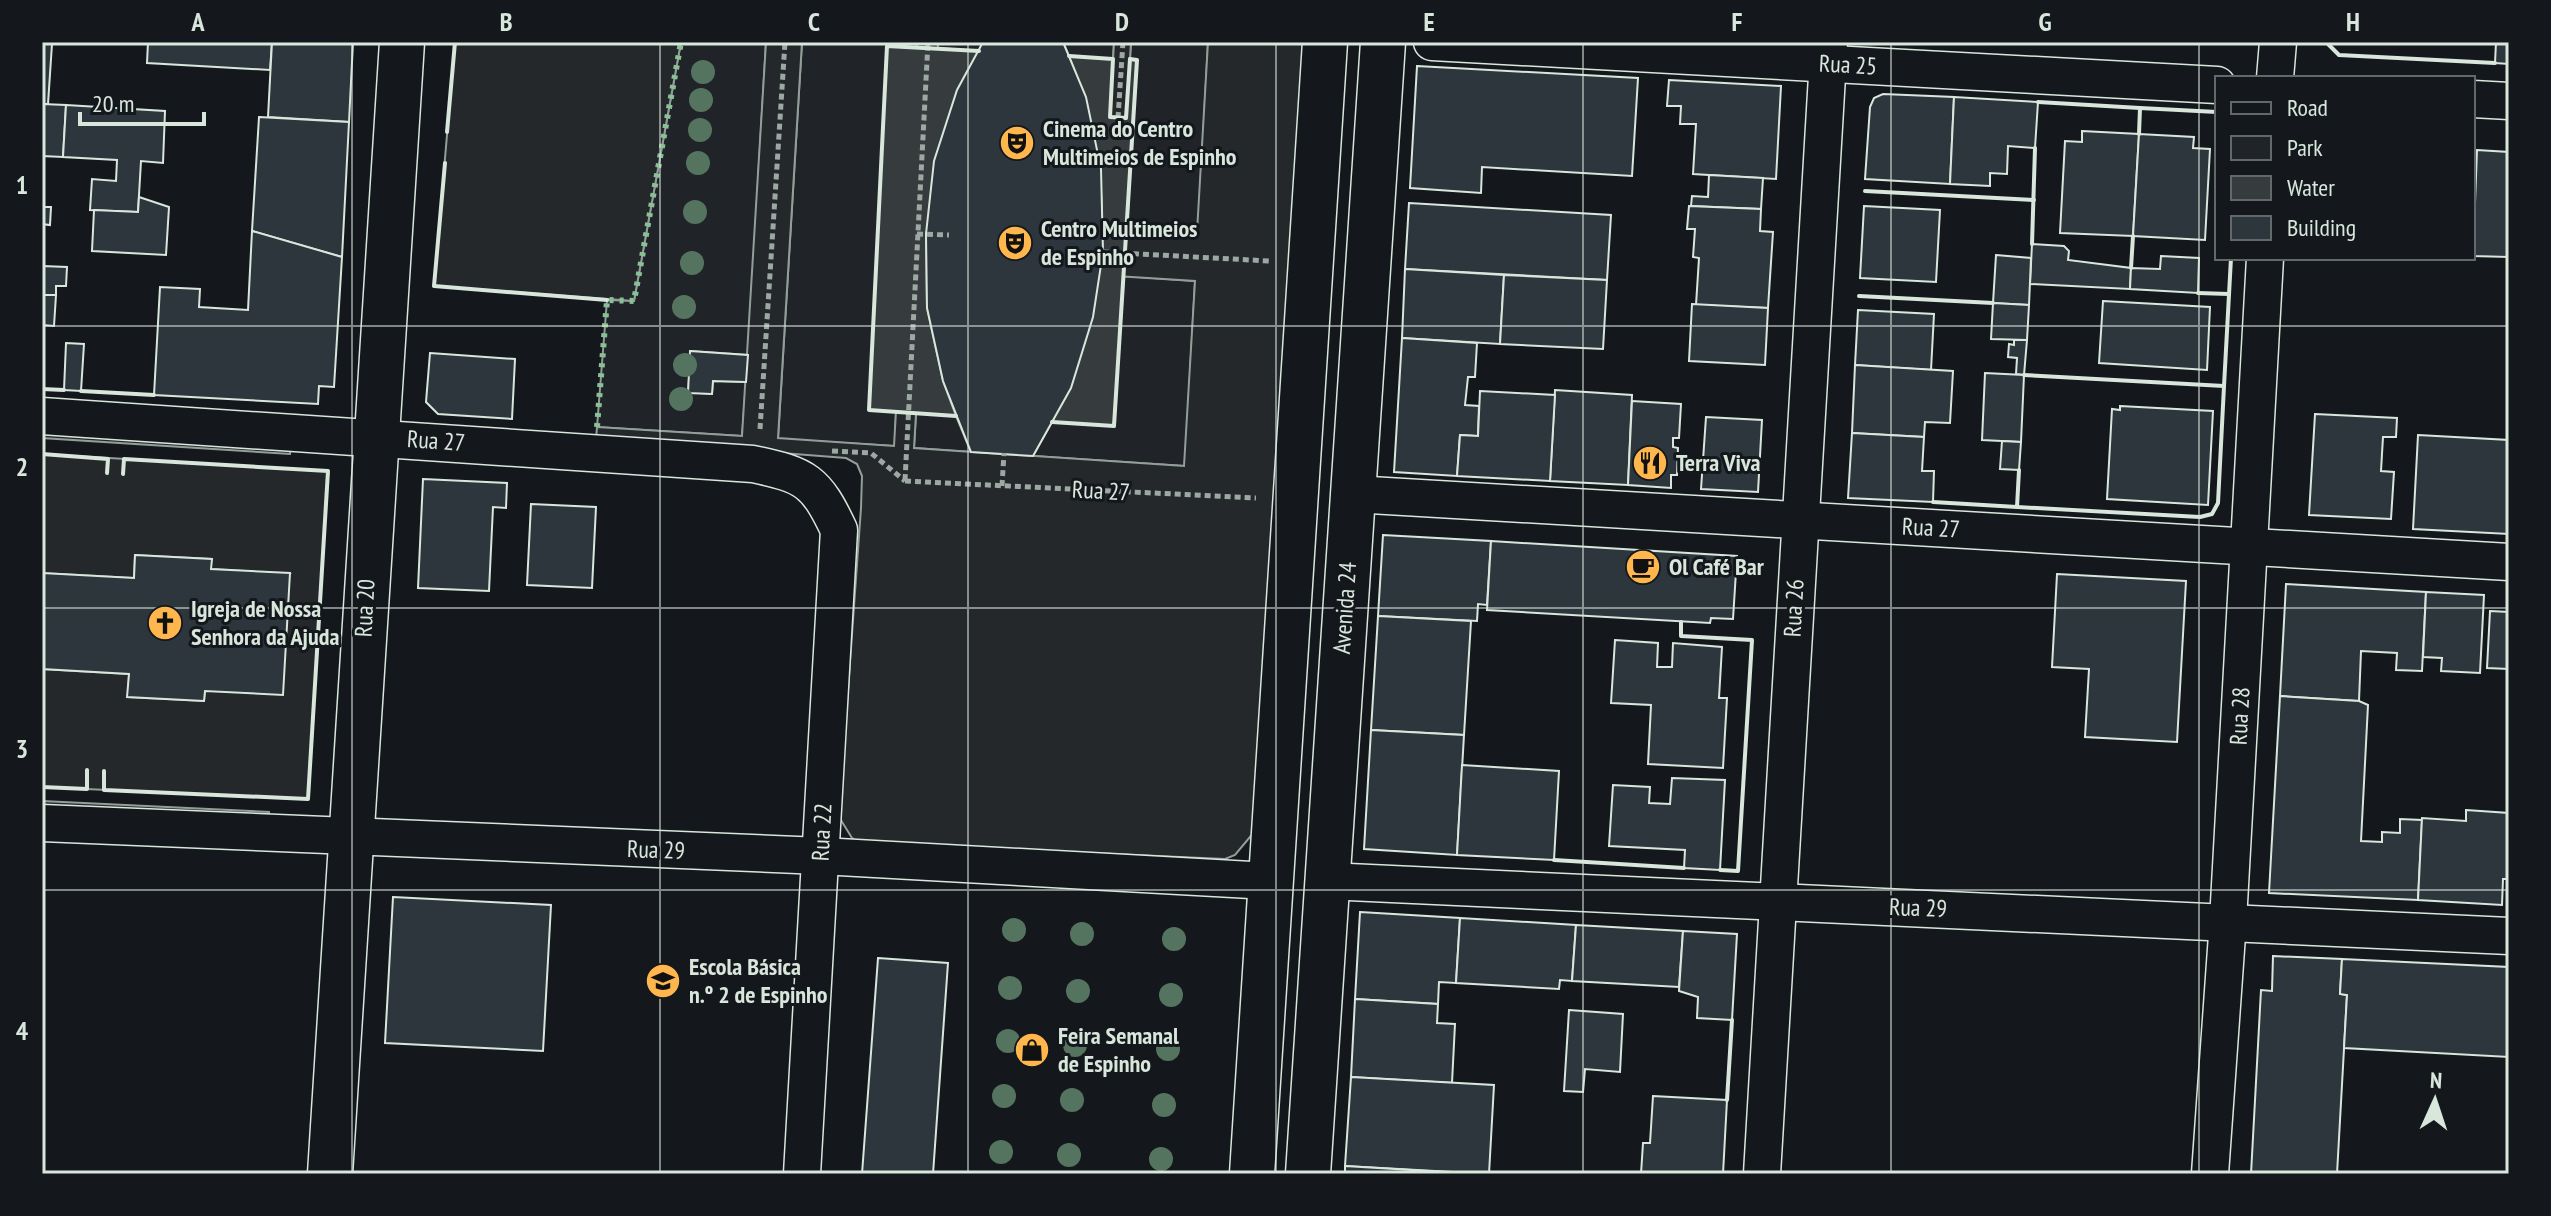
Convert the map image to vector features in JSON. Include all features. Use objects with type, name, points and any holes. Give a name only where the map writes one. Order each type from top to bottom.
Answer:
[{"type":"main road","name":"Rua 20","points":[[330,1174],[402,42]]},
{"type":"main road","points":[[1252,1174],[1325,42]]},
{"type":"main road","name":"Avenida 24","points":[[1308,1174],[1383,42]]},
{"type":"street","name":"Rua 25","points":[[1432,42],[1828,53],[2215,85]]},
{"type":"street","points":[[2275,76],[2278,42]]},
{"type":"street","name":"Rua 26","points":[[1762,1174],[1828,53]]},
{"type":"street","points":[[2475,99],[2509,101]]},
{"type":"street","name":"Rua 28","points":[[2210,1174],[2228,921],[2265,260]]},
{"type":"street","name":"Rua 27","points":[[42,416],[753,464],[789,472],[822,494]]},
{"type":"street","name":"Rua 22","points":[[802,1174],[839,530],[822,494]]},
{"type":"street","name":"Rua 27","points":[[1353,494],[2509,562]]},
{"type":"street","name":"Rua 29","points":[[42,823],[821,856],[1269,881]]},
{"type":"street","name":"Rua 29","points":[[1327,881],[2509,936]]},
{"type":"path","points":[[759,445],[785,42]]},
{"type":"path","points":[[928,42],[917,234],[949,235]]},
{"type":"path","points":[[1118,118],[1123,42]]},
{"type":"path","name":"Rua 27","points":[[917,234],[905,481],[1296,500]]},
{"type":"path","points":[[1103,252],[1311,264]]},
{"type":"path","points":[[1002,486],[1004,453]]},
{"type":"green space","points":[[681,42],[766,42],[748,355],[691,351],[688,392],[712,394],[713,381],[746,382],[742,436],[597,427],[607,300],[634,301]]},
{"type":"green space","points":[[802,42],[917,42],[916,47],[887,46],[869,410],[896,412],[895,446],[778,439]]},
{"type":"green space","points":[[938,42],[983,42],[979,51],[938,48]]},
{"type":"green space","points":[[1063,42],[1114,42],[1113,59],[1069,56]]},
{"type":"green space","points":[[1131,42],[1208,42],[1198,232],[1127,227],[1137,61],[1130,59]]},
{"type":"green space","points":[[1124,276],[1195,281],[1185,466],[1033,456],[1052,422],[1114,426]]},
{"type":"green space","points":[[916,413],[956,416],[971,452],[914,448]]},
{"type":"shaded area","points":[[455,42],[681,42],[634,301],[434,286]]},
{"type":"shaded area","points":[[766,42],[802,42],[778,438],[894,446],[917,42],[938,42],[914,448],[1184,466],[1195,281],[1100,275],[1103,225],[1197,232],[1208,42],[1307,42],[1255,831],[1235,855],[1225,859],[861,843],[852,838],[839,817],[861,508],[862,476],[857,464],[846,458],[596,439],[597,427],[742,436]]},
{"type":"shaded area","points":[[1114,42],[1131,42],[1126,118],[1110,117]]},
{"type":"shaded area","points":[[42,427],[291,443],[290,454],[42,438]]},
{"type":"shaded area","points":[[42,454],[328,471],[308,799],[42,787],[42,669],[129,674],[128,697],[204,701],[205,691],[290,574],[211,569],[211,559],[135,555],[134,578],[42,573]]},
{"type":"shaded area","points":[[42,801],[269,812],[268,823],[42,812]]},
{"type":"water","points":[[887,46],[979,51],[926,234],[927,308],[943,381],[956,416],[869,410]]},
{"type":"water","points":[[1069,56],[1113,59],[1110,116],[1126,118],[1130,59],[1137,60],[1114,426],[1052,422],[1072,378],[1087,333],[1097,287],[1102,241],[1096,148],[1085,101]]},
{"type":"building","points":[[148,42],[272,42],[270,70],[147,63]]},
{"type":"building","points":[[272,42],[353,42],[349,122],[268,117]]},
{"type":"building","name":"Centro Multimeios de Espinho","points":[[983,42],[1063,42],[1086,97],[1101,169],[1103,252],[1093,317],[1071,388],[1033,456],[971,452],[943,381],[927,308],[926,234],[934,161],[957,90]]},
{"type":"building","points":[[2496,42],[2509,42],[2509,64],[2495,63]]},
{"type":"building","points":[[42,43],[52,44],[48,104],[42,104]]},
{"type":"building","points":[[1417,66],[1638,78],[1632,176],[1482,167],[1481,193],[1410,188]]},
{"type":"building","points":[[1669,80],[1781,86],[1776,179],[1693,174],[1696,124],[1680,124],[1681,106],[1667,106]]},
{"type":"building","points":[[1883,94],[1954,97],[1950,184],[1865,179],[1870,107],[1874,98]]},
{"type":"building","points":[[1954,97],[2038,102],[2035,148],[2008,146],[2007,174],[1990,173],[1990,186],[1950,184]]},
{"type":"building","points":[[42,104],[66,105],[63,157],[42,156]]},
{"type":"building","points":[[66,105],[165,111],[163,163],[141,161],[138,212],[90,210],[92,179],[116,181],[117,160],[63,157]]},
{"type":"building","points":[[259,117],[349,122],[342,257],[252,231]]},
{"type":"building","points":[[2082,131],[2139,134],[2133,236],[2060,233],[2065,141],[2082,142]]},
{"type":"building","points":[[2139,134],[2194,137],[2193,148],[2210,149],[2205,240],[2133,236]]},
{"type":"building","points":[[2477,150],[2509,152],[2509,257],[2475,256]]},
{"type":"building","points":[[1709,175],[1763,178],[1761,209],[1691,206],[1692,196],[1708,197]]},
{"type":"building","points":[[139,197],[169,207],[166,255],[92,251],[94,210],[138,212]]},
{"type":"building","points":[[1409,203],[1611,215],[1607,280],[1405,269]]},
{"type":"building","points":[[1689,206],[1761,209],[1760,231],[1773,232],[1768,308],[1696,305],[1699,258],[1693,257],[1695,229],[1687,229]]},
{"type":"building","points":[[1864,206],[1940,210],[1936,282],[1860,278]]},
{"type":"building","points":[[42,207],[51,207],[50,225],[42,224]]},
{"type":"building","points":[[252,231],[342,257],[334,387],[319,386],[318,404],[154,395],[160,287],[200,289],[199,307],[248,310]]},
{"type":"building","points":[[2032,244],[2064,246],[2069,251],[2068,260],[2131,268],[2130,289],[2030,284]]},
{"type":"building","points":[[1996,255],[2031,258],[2029,305],[1993,303]]},
{"type":"building","points":[[2161,256],[2199,258],[2198,293],[2130,289],[2131,268],[2160,269]]},
{"type":"building","points":[[42,266],[67,267],[66,286],[56,286],[56,295],[42,295]]},
{"type":"building","points":[[1405,269],[1504,275],[1500,344],[1402,338]]},
{"type":"building","points":[[1504,275],[1607,280],[1603,349],[1500,344]]},
{"type":"building","points":[[42,295],[56,295],[54,326],[42,325]]},
{"type":"building","points":[[2103,301],[2210,307],[2207,370],[2099,363]]},
{"type":"building","points":[[1993,303],[2029,305],[2027,340],[1991,339]]},
{"type":"building","points":[[1692,304],[1768,308],[1765,365],[1689,361]]},
{"type":"building","points":[[1858,310],[1934,314],[1931,370],[1855,365]]},
{"type":"building","points":[[1402,338],[1477,343],[1475,377],[1468,377],[1465,405],[1479,406],[1478,436],[1460,435],[1457,476],[1394,472]]},
{"type":"building","points":[[2014,340],[2027,340],[2024,375],[2016,374],[2017,358],[2008,357],[2009,344],[2014,345]]},
{"type":"building","points":[[66,343],[84,344],[81,391],[64,390]]},
{"type":"building","points":[[690,351],[748,355],[746,382],[713,381],[712,394],[688,393]]},
{"type":"building","points":[[430,353],[515,359],[512,419],[438,414],[426,402]]},
{"type":"building","points":[[1855,365],[1953,371],[1950,423],[1925,422],[1924,437],[1852,433]]},
{"type":"building","points":[[1985,373],[2024,375],[2021,442],[1982,440]]},
{"type":"building","points":[[1555,390],[1632,395],[1628,485],[1550,481]]},
{"type":"building","points":[[1480,391],[1555,395],[1550,481],[1457,476],[1460,435],[1478,436]]},
{"type":"building","points":[[1632,401],[1681,404],[1679,438],[1673,438],[1673,447],[1678,448],[1677,475],[1671,475],[1671,488],[1628,485]]},
{"type":"building","points":[[2120,406],[2213,411],[2208,505],[2107,499],[2112,409],[2120,410]]},
{"type":"building","points":[[2315,414],[2397,418],[2396,437],[2383,437],[2381,471],[2394,472],[2391,519],[2309,515]]},
{"type":"building","points":[[1706,417],[1762,420],[1758,492],[1701,489]]},
{"type":"building","points":[[1852,433],[1924,437],[1922,471],[1934,471],[1933,502],[1848,498]]},
{"type":"building","points":[[2418,435],[2509,440],[2509,534],[2413,529]]},
{"type":"building","points":[[2002,441],[2021,442],[2019,470],[2000,469]]},
{"type":"building","points":[[423,479],[507,483],[506,508],[493,507],[489,591],[418,588]]},
{"type":"building","points":[[531,504],[596,507],[592,588],[527,585]]},
{"type":"building","points":[[1383,535],[1491,541],[1487,605],[1478,604],[1477,621],[1378,616]]},
{"type":"building","points":[[1491,541],[1737,556],[1733,619],[1711,618],[1710,623],[1487,610]]},
{"type":"building","name":"Igreja de Nossa Senhora da Ajuda","points":[[135,555],[212,559],[211,569],[290,573],[283,695],[205,691],[204,701],[127,697],[129,674],[42,669],[42,573],[134,578]]},
{"type":"building","points":[[2057,574],[2186,581],[2177,742],[2085,737],[2089,669],[2052,667]]},
{"type":"building","points":[[2286,584],[2426,592],[2422,671],[2396,670],[2397,653],[2361,651],[2359,701],[2280,696]]},
{"type":"building","points":[[2426,592],[2484,595],[2480,673],[2441,671],[2442,658],[2423,657]]},
{"type":"building","points":[[2490,611],[2509,612],[2509,669],[2487,668]]},
{"type":"building","points":[[1378,616],[1471,621],[1464,735],[1371,730]]},
{"type":"building","points":[[1615,640],[1658,643],[1657,667],[1672,667],[1673,643],[1722,647],[1719,698],[1727,698],[1723,768],[1648,764],[1651,705],[1611,703]]},
{"type":"building","points":[[2280,696],[2359,701],[2368,705],[2361,841],[2382,842],[2382,832],[2400,833],[2400,819],[2422,820],[2418,900],[2269,893]]},
{"type":"building","points":[[1371,730],[1464,735],[1457,855],[1364,849]]},
{"type":"building","points":[[1462,765],[1559,771],[1554,860],[1457,855]]},
{"type":"building","points":[[1672,778],[1725,780],[1720,870],[1684,868],[1685,850],[1609,846],[1613,785],[1650,787],[1649,803],[1670,804]]},
{"type":"building","points":[[2466,810],[2509,813],[2509,879],[2503,879],[2502,905],[2418,900],[2422,818],[2466,821]]},
{"type":"building","points":[[393,897],[551,905],[543,1051],[385,1043]]},
{"type":"building","points":[[1360,912],[1460,918],[1456,983],[1439,982],[1438,1004],[1355,999]]},
{"type":"building","points":[[1460,918],[1576,925],[1572,981],[1560,980],[1559,989],[1456,983]]},
{"type":"building","points":[[1576,925],[1683,931],[1679,987],[1572,981]]},
{"type":"building","points":[[1683,931],[1737,934],[1732,1020],[1697,1018],[1698,997],[1679,991]]},
{"type":"building","points":[[2273,956],[2342,959],[2340,994],[2347,995],[2337,1174],[2251,1174],[2261,990],[2272,991]]},
{"type":"building","points":[[878,958],[948,963],[933,1174],[862,1174]]},
{"type":"building","points":[[2342,959],[2509,967],[2509,1057],[2344,1048],[2347,995],[2340,994]]},
{"type":"building","points":[[1355,999],[1438,1004],[1437,1023],[1455,1024],[1452,1083],[1351,1077]]},
{"type":"building","points":[[1569,1010],[1623,1014],[1620,1072],[1585,1069],[1583,1092],[1564,1091]]},
{"type":"building","points":[[1351,1077],[1494,1085],[1489,1174],[1345,1166]]},
{"type":"building","points":[[1653,1096],[1727,1100],[1723,1174],[1641,1174],[1643,1143],[1650,1143]]},
{"type":"building","points":[[1345,1166],[1444,1172],[1444,1174],[1345,1174]]},
{"type":"hedge","points":[[597,427],[607,300],[634,301],[681,42]]},
{"type":"wall","points":[[447,132],[455,42]]},
{"type":"wall","points":[[2326,42],[2339,55],[2495,63]]},
{"type":"wall","points":[[956,416],[869,410],[887,46],[979,51]]},
{"type":"wall","points":[[1069,56],[1113,59],[1110,117],[1126,118],[1130,59]]},
{"type":"wall","points":[[1052,422],[1114,426],[1137,60],[1130,59]]},
{"type":"wall","points":[[2038,102],[2140,108],[2139,134]]},
{"type":"wall","points":[[2140,108],[2215,112]]},
{"type":"wall","points":[[2032,244],[2035,148]]},
{"type":"wall","points":[[445,163],[434,286],[607,300]]},
{"type":"wall","points":[[1865,191],[2034,200]]},
{"type":"wall","points":[[2131,268],[2133,236]]},
{"type":"wall","points":[[2224,386],[2231,260]]},
{"type":"wall","points":[[2198,293],[2229,294]]},
{"type":"wall","points":[[1859,296],[1993,303]]},
{"type":"wall","points":[[2017,507],[2200,517],[2212,514],[2218,503],[2224,386],[2024,375]]},
{"type":"wall","points":[[42,389],[64,390]]},
{"type":"wall","points":[[81,391],[154,395]]},
{"type":"wall","points":[[42,454],[108,459],[107,473]]},
{"type":"wall","points":[[104,771],[104,790],[308,799],[328,471],[124,459],[123,474]]},
{"type":"wall","points":[[1933,502],[2017,507],[2019,470]]},
{"type":"wall","points":[[1681,622],[1681,636],[1752,640],[1738,871],[1720,870]]},
{"type":"wall","points":[[42,787],[87,789],[87,770]]},
{"type":"wall","points":[[1554,860],[1684,868]]},
{"type":"wall","points":[[1727,1100],[1732,1020]]},
{"type":"place","name":"Cinema do Centro Multimeios de Espinho","points":[[1017,143]]},
{"type":"place","name":"Centro Multimeios de Espinho","points":[[1015,243]]},
{"type":"place","name":"Terra Viva","points":[[1650,463]]},
{"type":"place","name":"Ol Café Bar","points":[[1643,567]]},
{"type":"place","name":"Igreja de Nossa Senhora da Ajuda","points":[[165,623]]},
{"type":"place","name":"Escola Básica n.º 2 de Espinho","points":[[663,981]]},
{"type":"place","name":"Feira Semanal de Espinho","points":[[1032,1050]]}]
